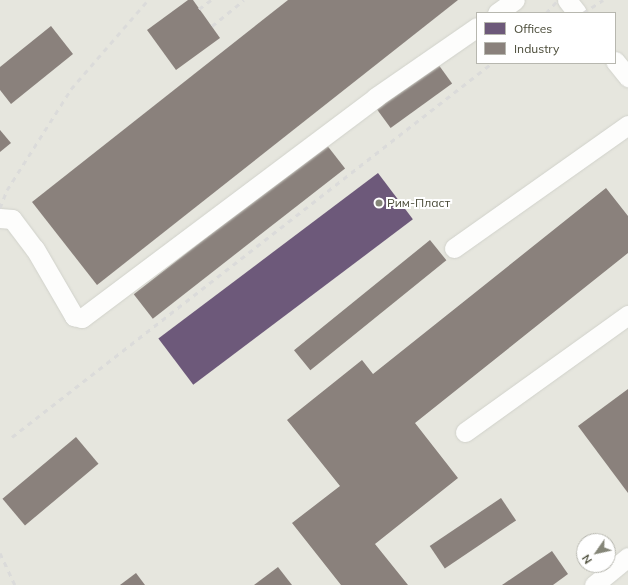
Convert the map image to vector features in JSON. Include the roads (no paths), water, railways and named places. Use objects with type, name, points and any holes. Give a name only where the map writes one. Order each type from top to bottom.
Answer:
[{"type":"lane","points":[[498,12],[515,0]]},
{"type":"lane","points":[[567,0],[576,12]]},
{"type":"lane","points":[[0,218],[12,219],[36,250],[74,316],[82,318],[376,97],[476,28]]},
{"type":"lane","points":[[616,62],[628,77]]},
{"type":"lane","points":[[454,248],[628,125]]},
{"type":"lane","points":[[465,432],[628,315]]},
{"type":"lane","points":[[594,585],[628,557]]},
{"type":"railway","points":[[0,208],[7,190],[71,89],[148,0]]},
{"type":"railway","points":[[199,9],[211,0]]},
{"type":"railway","points":[[212,26],[244,0]]},
{"type":"railway","points":[[547,12],[558,0]]},
{"type":"railway","points":[[585,12],[603,0]]},
{"type":"railway","points":[[12,437],[491,64]]},
{"type":"railway","points":[[0,553],[15,585]]},
{"type":"place","name":"Рим-Пласт","points":[[379,203]]}]
